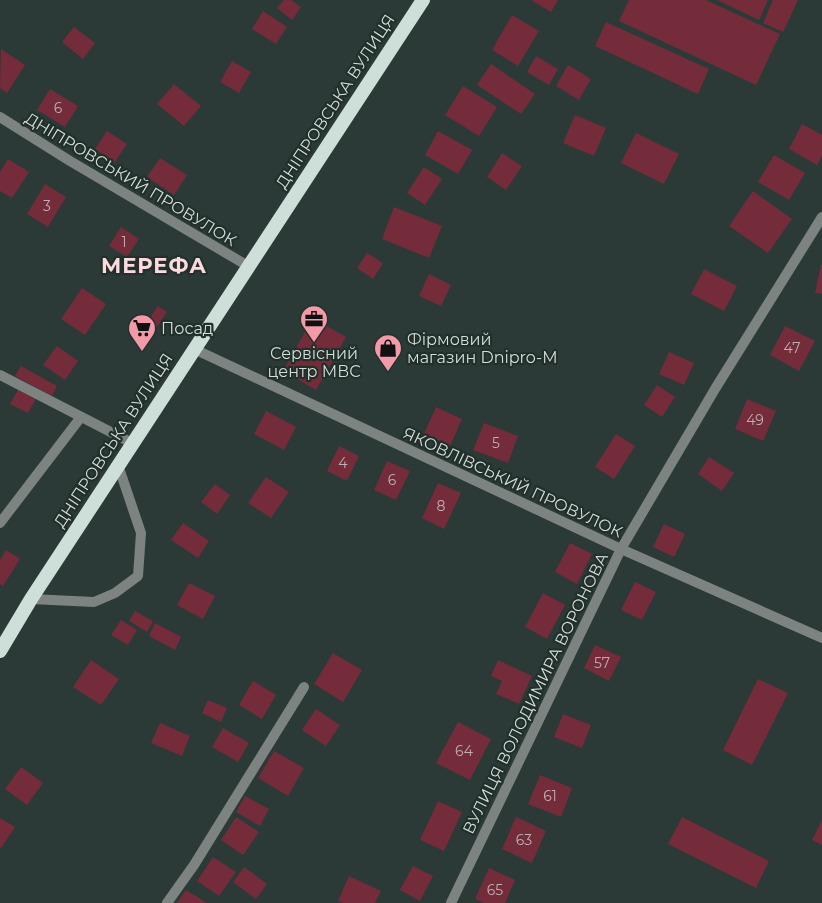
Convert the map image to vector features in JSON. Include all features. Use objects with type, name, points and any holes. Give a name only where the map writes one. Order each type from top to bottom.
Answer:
[{"type":"highway","name":"ДНІПРОВСЬКА ВУЛИЦЯ","points":[[0,651],[31,599],[132,443],[423,0]]},
{"type":"street","name":"ДНІПРОВСЬКИЙ ПРОВУЛОК","points":[[0,117],[70,161],[248,266]]},
{"type":"street","name":"ВУЛИЦЯ ВОЛОДИМИРА ВОРОНОВА","points":[[451,903],[621,548],[715,389],[822,216]]},
{"type":"street","name":"ЯКОВЛІВСЬКИЙ ПРОВУЛОК","points":[[194,349],[621,548],[822,638]]},
{"type":"street","points":[[0,375],[132,443]]},
{"type":"street","points":[[0,523],[80,417]]},
{"type":"street","points":[[31,599],[94,602],[115,593],[138,576],[141,533],[118,465]]},
{"type":"street","points":[[166,903],[194,865],[304,687]]},
{"type":"building","points":[[284,0],[291,0],[301,7],[292,20],[277,8]]},
{"type":"building","points":[[531,0],[558,0],[551,12]]},
{"type":"building","points":[[629,0],[706,0],[780,34],[756,85],[619,21]]},
{"type":"building","points":[[717,0],[768,0],[759,20]]},
{"type":"building","points":[[773,0],[798,0],[783,32],[763,23]]},
{"type":"building","points":[[263,11],[287,27],[276,44],[252,29]]},
{"type":"building","points":[[512,15],[539,31],[518,66],[492,50]]},
{"type":"building","points":[[606,22],[709,69],[698,94],[595,46]]},
{"type":"building","points":[[74,27],[95,43],[83,59],[62,42]]},
{"type":"building","points":[[1,49],[25,65],[7,93],[0,88]]},
{"type":"building","points":[[536,56],[558,69],[549,85],[527,72]]},
{"type":"building","points":[[232,61],[251,72],[239,93],[220,82]]},
{"type":"building","points":[[491,64],[535,94],[521,114],[477,85]]},
{"type":"building","points":[[568,65],[591,79],[579,100],[556,86]]},
{"type":"building","points":[[174,84],[201,106],[184,126],[157,104]]},
{"type":"building","points":[[463,86],[497,107],[479,136],[445,115]]},
{"type":"building","points":[[50,89],[78,106],[65,127],[37,110]]},
{"type":"building","points":[[575,115],[606,128],[594,156],[563,143]]},
{"type":"building","points":[[802,124],[822,135],[822,156],[817,165],[789,149]]},
{"type":"building","points":[[107,131],[127,144],[115,162],[95,149]]},
{"type":"building","points":[[438,131],[472,150],[458,174],[425,155]]},
{"type":"building","points":[[636,133],[679,154],[664,184],[621,163]]},
{"type":"building","points":[[502,153],[522,166],[506,190],[487,177]]},
{"type":"building","points":[[774,155],[805,173],[789,200],[758,182]]},
{"type":"building","points":[[160,158],[187,175],[174,195],[147,177]]},
{"type":"building","points":[[8,159],[29,172],[12,198],[0,191],[0,172]]},
{"type":"building","points":[[424,167],[442,179],[425,205],[407,193]]},
{"type":"building","points":[[45,184],[66,197],[48,227],[27,214]]},
{"type":"building","points":[[753,191],[792,219],[768,253],[729,226]]},
{"type":"building","points":[[394,207],[442,226],[429,258],[382,239]]},
{"type":"building","points":[[121,227],[139,239],[127,257],[109,246]]},
{"type":"building","points":[[367,253],[383,263],[373,279],[357,268]]},
{"type":"building","points":[[822,265],[822,294],[815,293]]},
{"type":"building","points":[[704,269],[737,286],[724,311],[691,294]]},
{"type":"building","points":[[429,274],[451,285],[441,306],[419,296]]},
{"type":"building","points":[[82,288],[106,304],[85,335],[61,319]]},
{"type":"building","points":[[158,306],[167,312],[156,328],[147,322]]},
{"type":"building","points":[[313,318],[346,337],[316,390],[283,371]]},
{"type":"building","points":[[785,326],[815,341],[799,371],[770,355]]},
{"type":"building","points":[[57,346],[78,361],[65,380],[43,365]]},
{"type":"building","points":[[669,352],[694,363],[684,385],[659,374]]},
{"type":"building","points":[[21,366],[57,386],[52,396],[15,376]]},
{"type":"building","points":[[657,385],[675,397],[662,417],[644,405]]},
{"type":"building","points":[[18,390],[36,399],[28,413],[10,404]]},
{"type":"building","points":[[747,399],[776,411],[763,441],[735,429]]},
{"type":"building","points":[[436,407],[462,419],[450,446],[424,434]]},
{"type":"building","points":[[266,411],[296,427],[284,450],[254,434]]},
{"type":"building","points":[[484,423],[518,436],[508,463],[473,450]]},
{"type":"building","points":[[616,434],[635,446],[614,479],[595,467]]},
{"type":"building","points":[[339,446],[359,456],[347,481],[327,471]]},
{"type":"building","points":[[709,457],[734,473],[722,491],[698,474]]},
{"type":"building","points":[[387,461],[410,471],[396,500],[374,490]]},
{"type":"building","points":[[266,477],[289,492],[271,518],[248,503]]},
{"type":"building","points":[[438,483],[461,493],[444,529],[422,518]]},
{"type":"building","points":[[215,484],[230,495],[217,514],[201,502]]},
{"type":"building","points":[[183,523],[209,541],[198,558],[171,540]]},
{"type":"building","points":[[664,524],[685,534],[674,557],[653,547]]},
{"type":"building","points":[[570,543],[592,554],[577,584],[555,572]]},
{"type":"building","points":[[6,550],[20,559],[3,586],[0,584],[0,560]]},
{"type":"building","points":[[635,582],[656,592],[642,620],[621,610]]},
{"type":"building","points":[[189,583],[215,596],[203,619],[177,605]]},
{"type":"building","points":[[543,593],[565,605],[547,639],[525,627]]},
{"type":"building","points":[[135,611],[153,621],[147,632],[129,621]]},
{"type":"building","points":[[121,620],[137,630],[128,645],[111,635]]},
{"type":"building","points":[[155,623],[181,637],[175,650],[149,636]]},
{"type":"building","points":[[595,645],[621,657],[609,681],[584,668]]},
{"type":"building","points":[[333,653],[362,670],[343,702],[314,684]]},
{"type":"building","points":[[91,660],[119,679],[101,705],[73,687]]},
{"type":"building","points":[[498,660],[532,676],[519,704],[496,694],[502,681],[491,676]]},
{"type":"building","points":[[758,679],[788,693],[752,765],[723,750]]},
{"type":"building","points":[[253,681],[276,695],[262,719],[239,705]]},
{"type":"building","points":[[208,700],[227,708],[221,722],[202,713]]},
{"type":"building","points":[[316,709],[340,725],[326,746],[302,730]]},
{"type":"building","points":[[563,714],[591,725],[582,748],[554,737]]},
{"type":"building","points":[[458,722],[491,739],[470,780],[436,763]]},
{"type":"building","points":[[160,723],[190,736],[182,756],[151,743]]},
{"type":"building","points":[[223,728],[249,743],[238,762],[212,747]]},
{"type":"building","points":[[274,751],[304,768],[288,796],[258,778]]},
{"type":"building","points":[[21,767],[43,783],[27,805],[5,789]]},
{"type":"building","points":[[540,775],[572,788],[561,817],[528,804]]},
{"type":"building","points":[[245,796],[269,809],[260,826],[236,812]]},
{"type":"building","points":[[438,801],[462,812],[444,851],[420,840]]},
{"type":"building","points":[[236,817],[259,832],[243,855],[221,840]]},
{"type":"building","points":[[516,817],[546,831],[532,863],[502,849]]},
{"type":"building","points":[[682,817],[769,861],[756,888],[668,844]]},
{"type":"building","points":[[0,818],[15,827],[1,848],[0,847]]},
{"type":"building","points":[[822,820],[822,845],[812,840]]},
{"type":"building","points":[[213,857],[236,872],[219,896],[197,881]]},
{"type":"building","points":[[413,866],[433,876],[420,901],[400,890]]},
{"type":"building","points":[[244,867],[267,884],[256,899],[233,882]]},
{"type":"building","points":[[489,868],[515,880],[505,903],[484,903],[475,899]]},
{"type":"building","points":[[349,876],[381,891],[375,903],[343,903],[338,901]]},
{"type":"building","points":[[186,890],[207,903],[177,903]]},
{"type":"place","name":"Сервісний центр МВС","points":[[314,343]]},
{"type":"place","name":"Посад","points":[[142,352]]},
{"type":"place","name":"Фірмовий магазин Dnipro-M","points":[[388,372]]},
{"type":"district","name":"МЕРЕФА","points":[[154,266]]}]
